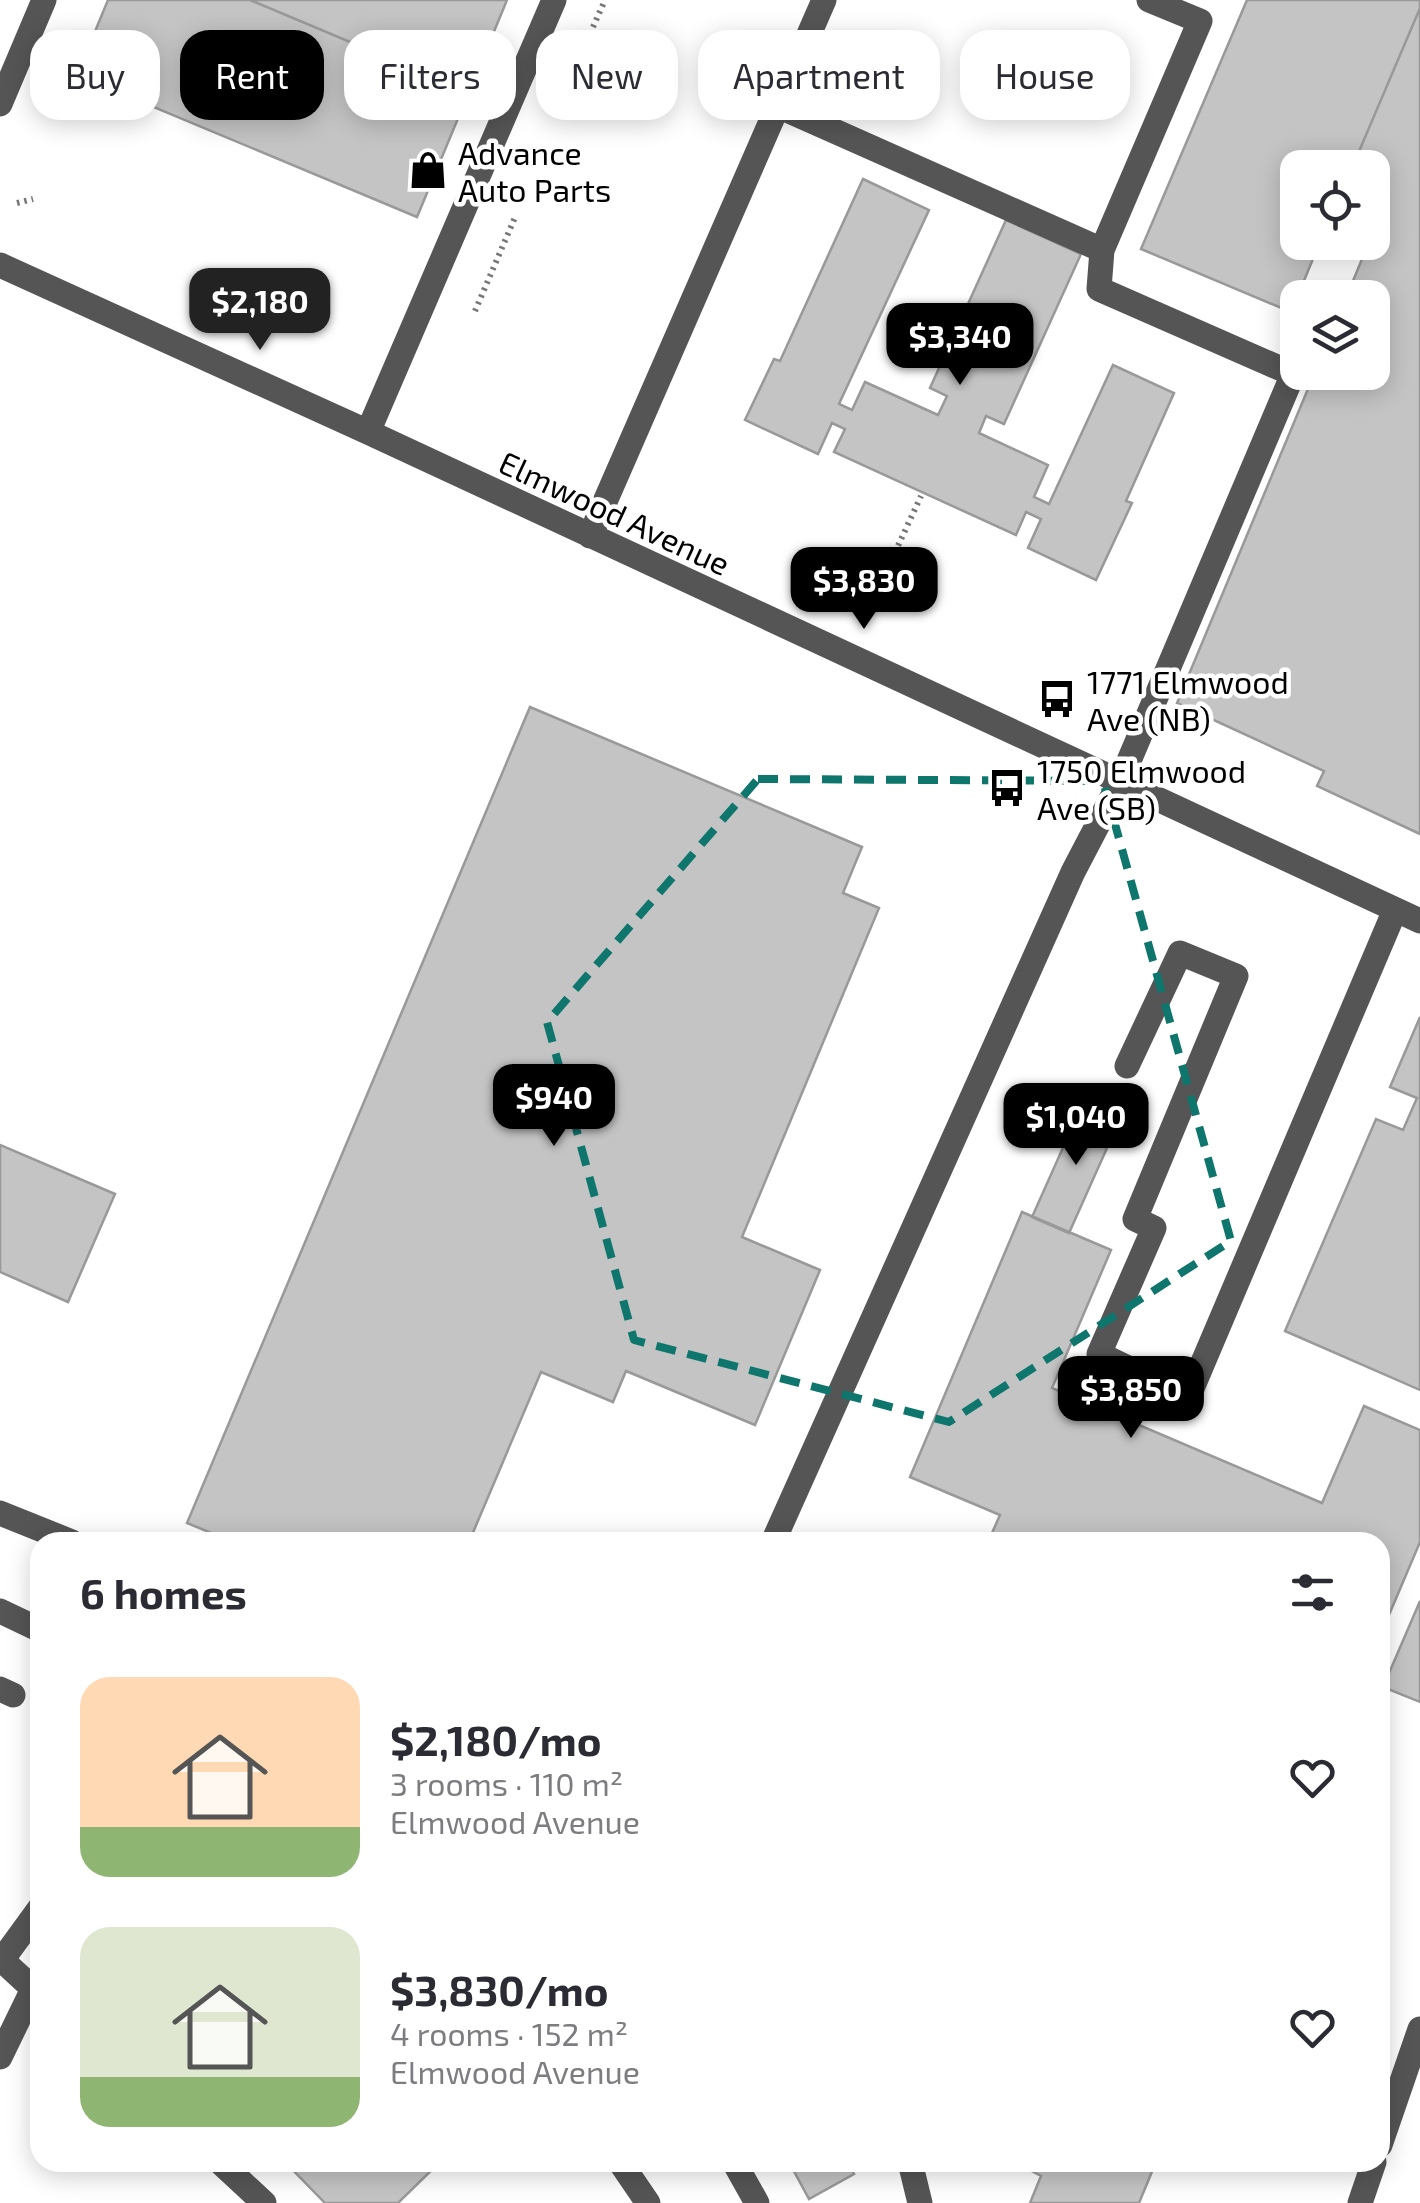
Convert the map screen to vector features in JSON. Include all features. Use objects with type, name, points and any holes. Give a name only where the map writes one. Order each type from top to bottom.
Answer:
[{"type":"street","points":[[0,104],[44,0]]},
{"type":"street","points":[[368,432],[554,0]]},
{"type":"street","points":[[811,30],[824,0]]},
{"type":"street","points":[[777,1532],[1064,890],[1120,782],[1293,374],[1099,290],[1102,250],[1200,21],[1150,0]]},
{"type":"street","points":[[590,536],[772,120]]},
{"type":"street","points":[[810,120],[1102,250]]},
{"type":"street","name":"Elmwood Avenue","points":[[0,265],[1420,922]]},
{"type":"street","points":[[1127,1066],[1180,953],[1236,976],[1135,1219],[1154,1228],[1099,1354],[1190,1393],[1394,910]]},
{"type":"street","points":[[0,1513],[47,1532]]},
{"type":"street","points":[[0,1611],[30,1625]]},
{"type":"street","points":[[30,1922],[2,1960],[30,1986]]},
{"type":"street","points":[[0,2057],[30,2004]]},
{"type":"street","points":[[1390,2116],[1420,2029]]},
{"type":"street","points":[[231,2172],[264,2203]]},
{"type":"street","points":[[627,2172],[648,2203]]},
{"type":"street","points":[[740,2172],[757,2203]]},
{"type":"street","points":[[912,2172],[920,2203]]},
{"type":"street","points":[[1360,2203],[1371,2172]]},
{"type":"path","points":[[593,27],[605,0]]},
{"type":"path","points":[[17,202],[32,198]]},
{"type":"path","points":[[474,311],[516,214]]},
{"type":"path","points":[[873,600],[921,496]]},
{"type":"highlighted area","points":[[758,779],[1103,781],[1231,1241],[949,1422],[634,1340],[547,1022]]},
{"type":"building","points":[[108,0],[250,0],[321,30],[180,30],[180,118],[160,110],[160,30],[96,30]]},
{"type":"building","points":[[250,0],[507,0],[495,30],[344,30],[344,39]]},
{"type":"building","points":[[1247,0],[1420,0],[1360,150],[1280,150],[1280,260],[1313,260],[1304,280],[1280,280],[1280,307],[1141,249]]},
{"type":"building","points":[[1420,8],[1420,834],[1317,786],[1324,771],[1177,703],[1307,390],[1390,390],[1390,280],[1353,280],[1362,260],[1390,260],[1390,150],[1360,150]]},
{"type":"building","points":[[324,31],[344,39],[344,120],[457,120],[417,217],[185,120],[324,120]]},
{"type":"building","points":[[863,179],[929,210],[839,404],[852,410],[865,382],[938,415],[947,396],[930,388],[1006,220],[1081,254],[1004,424],[986,416],[979,433],[1048,465],[1034,497],[1049,504],[1113,365],[1174,393],[1126,501],[1132,503],[1096,580],[1028,548],[1041,519],[1026,512],[1016,535],[834,452],[845,429],[832,423],[818,454],[745,420],[774,359],[780,361]]},
{"type":"building","points":[[530,707],[862,847],[843,893],[879,908],[742,1237],[820,1270],[755,1425],[626,1371],[613,1402],[541,1372],[473,1532],[209,1532],[187,1523]]},
{"type":"building","points":[[1420,1017],[1420,1390],[1285,1331],[1376,1119],[1403,1130],[1417,1098],[1390,1087]]},
{"type":"building","points":[[1083,1103],[1120,1119],[1069,1233],[1032,1217]]},
{"type":"building","points":[[0,1145],[115,1194],[68,1302],[0,1272]]},
{"type":"building","points":[[1022,1212],[1111,1250],[1052,1388],[1322,1503],[1364,1406],[1420,1430],[1420,1542],[1390,1612],[1390,1532],[992,1532],[1000,1515],[910,1477]]},
{"type":"building","points":[[1420,1601],[1420,1702],[1390,1690],[1390,1671]]},
{"type":"building","points":[[295,2172],[430,2172],[398,2203],[325,2203]]},
{"type":"building","points":[[794,2172],[853,2172],[854,2174],[809,2199]]},
{"type":"building","points":[[1034,2172],[1152,2172],[1139,2203],[1030,2203],[1041,2176]]},
{"type":"place","name":"Advance Auto Parts","points":[[428,170]]},
{"type":"place","name":"1771 Elmwood Ave (NB)","points":[[1057,699]]},
{"type":"place","name":"1750 Elmwood Ave (SB)","points":[[1007,788]]}]
